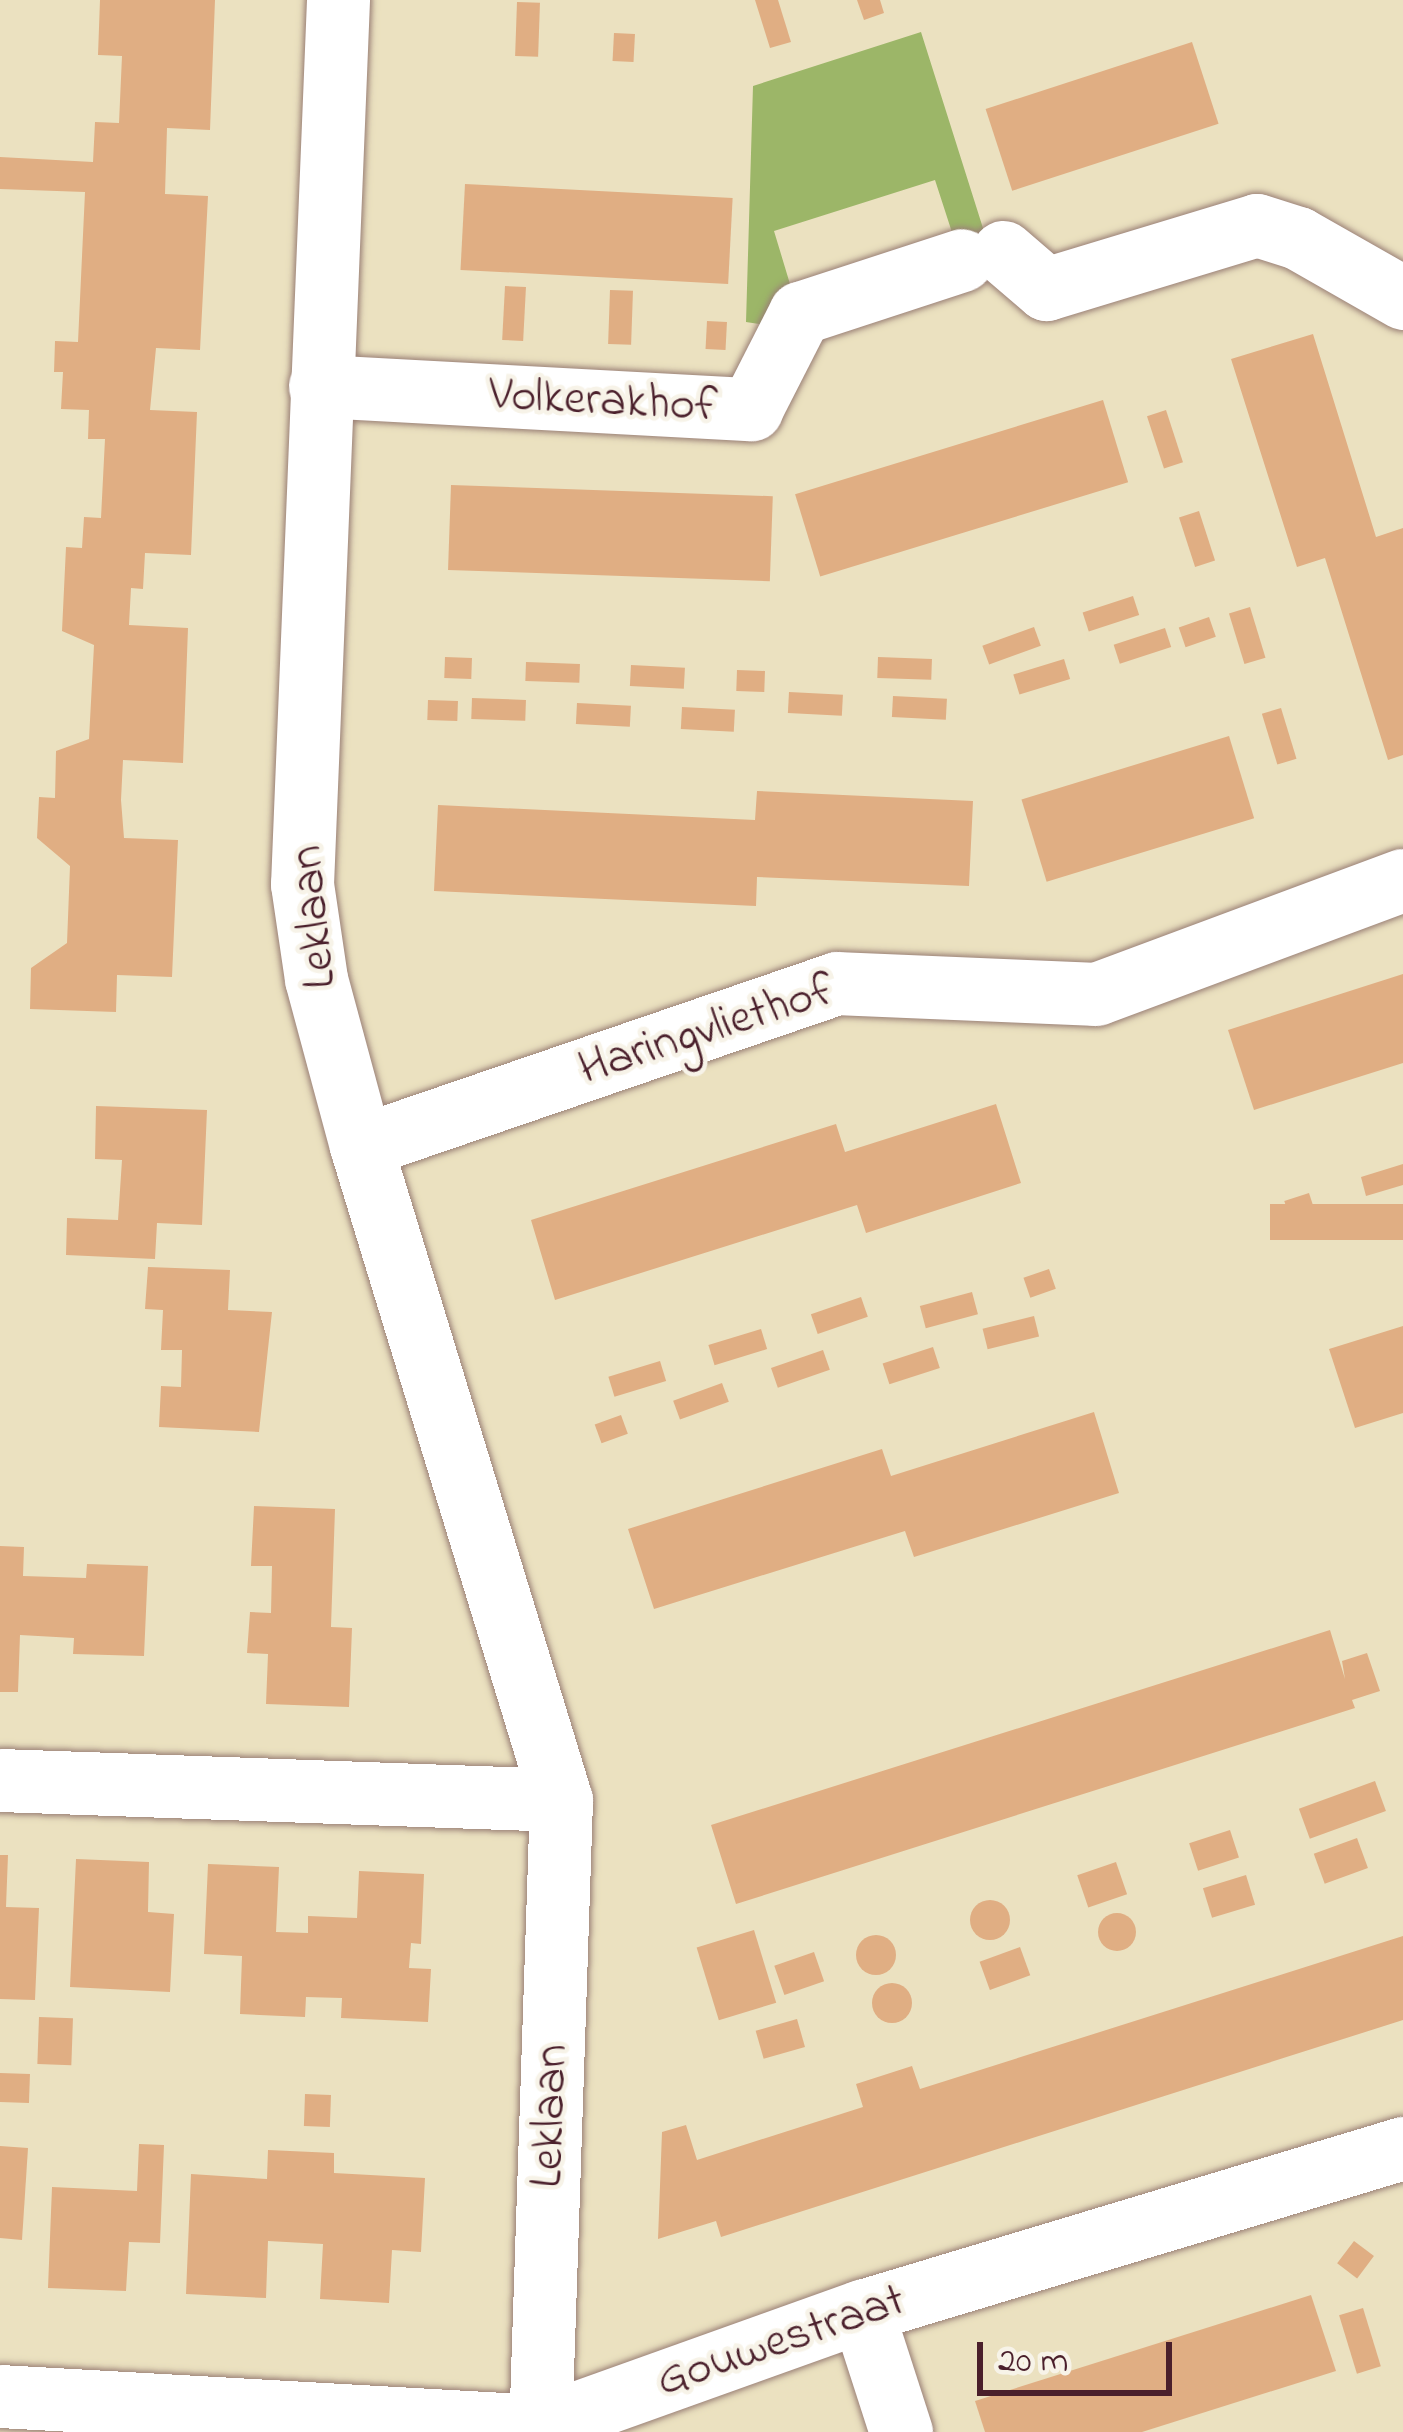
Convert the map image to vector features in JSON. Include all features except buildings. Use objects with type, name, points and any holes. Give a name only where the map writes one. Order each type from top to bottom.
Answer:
[{"type":"street","name":"Leklaan","points":[[338,0],[302,884],[316,979],[361,1146],[561,1800],[540,2429]]},
{"type":"street","name":"Volkerakhof","points":[[320,386],[751,409],[800,313],[982,256],[1046,289],[1257,225],[1298,238],[1403,298]]},
{"type":"street","name":"Haringvliethof","points":[[361,1146],[837,983],[1096,994],[1403,880]]},
{"type":"street","points":[[0,1780],[561,1800]]},
{"type":"street","name":"Gouwestraat","points":[[0,2396],[540,2429],[862,2311],[1403,2148]]},
{"type":"street","points":[[862,2311],[902,2432]]},
{"type":"green space","points":[[921,32],[988,244],[959,254],[935,180],[774,231],[790,284],[766,325],[746,322],[753,86]]}]
